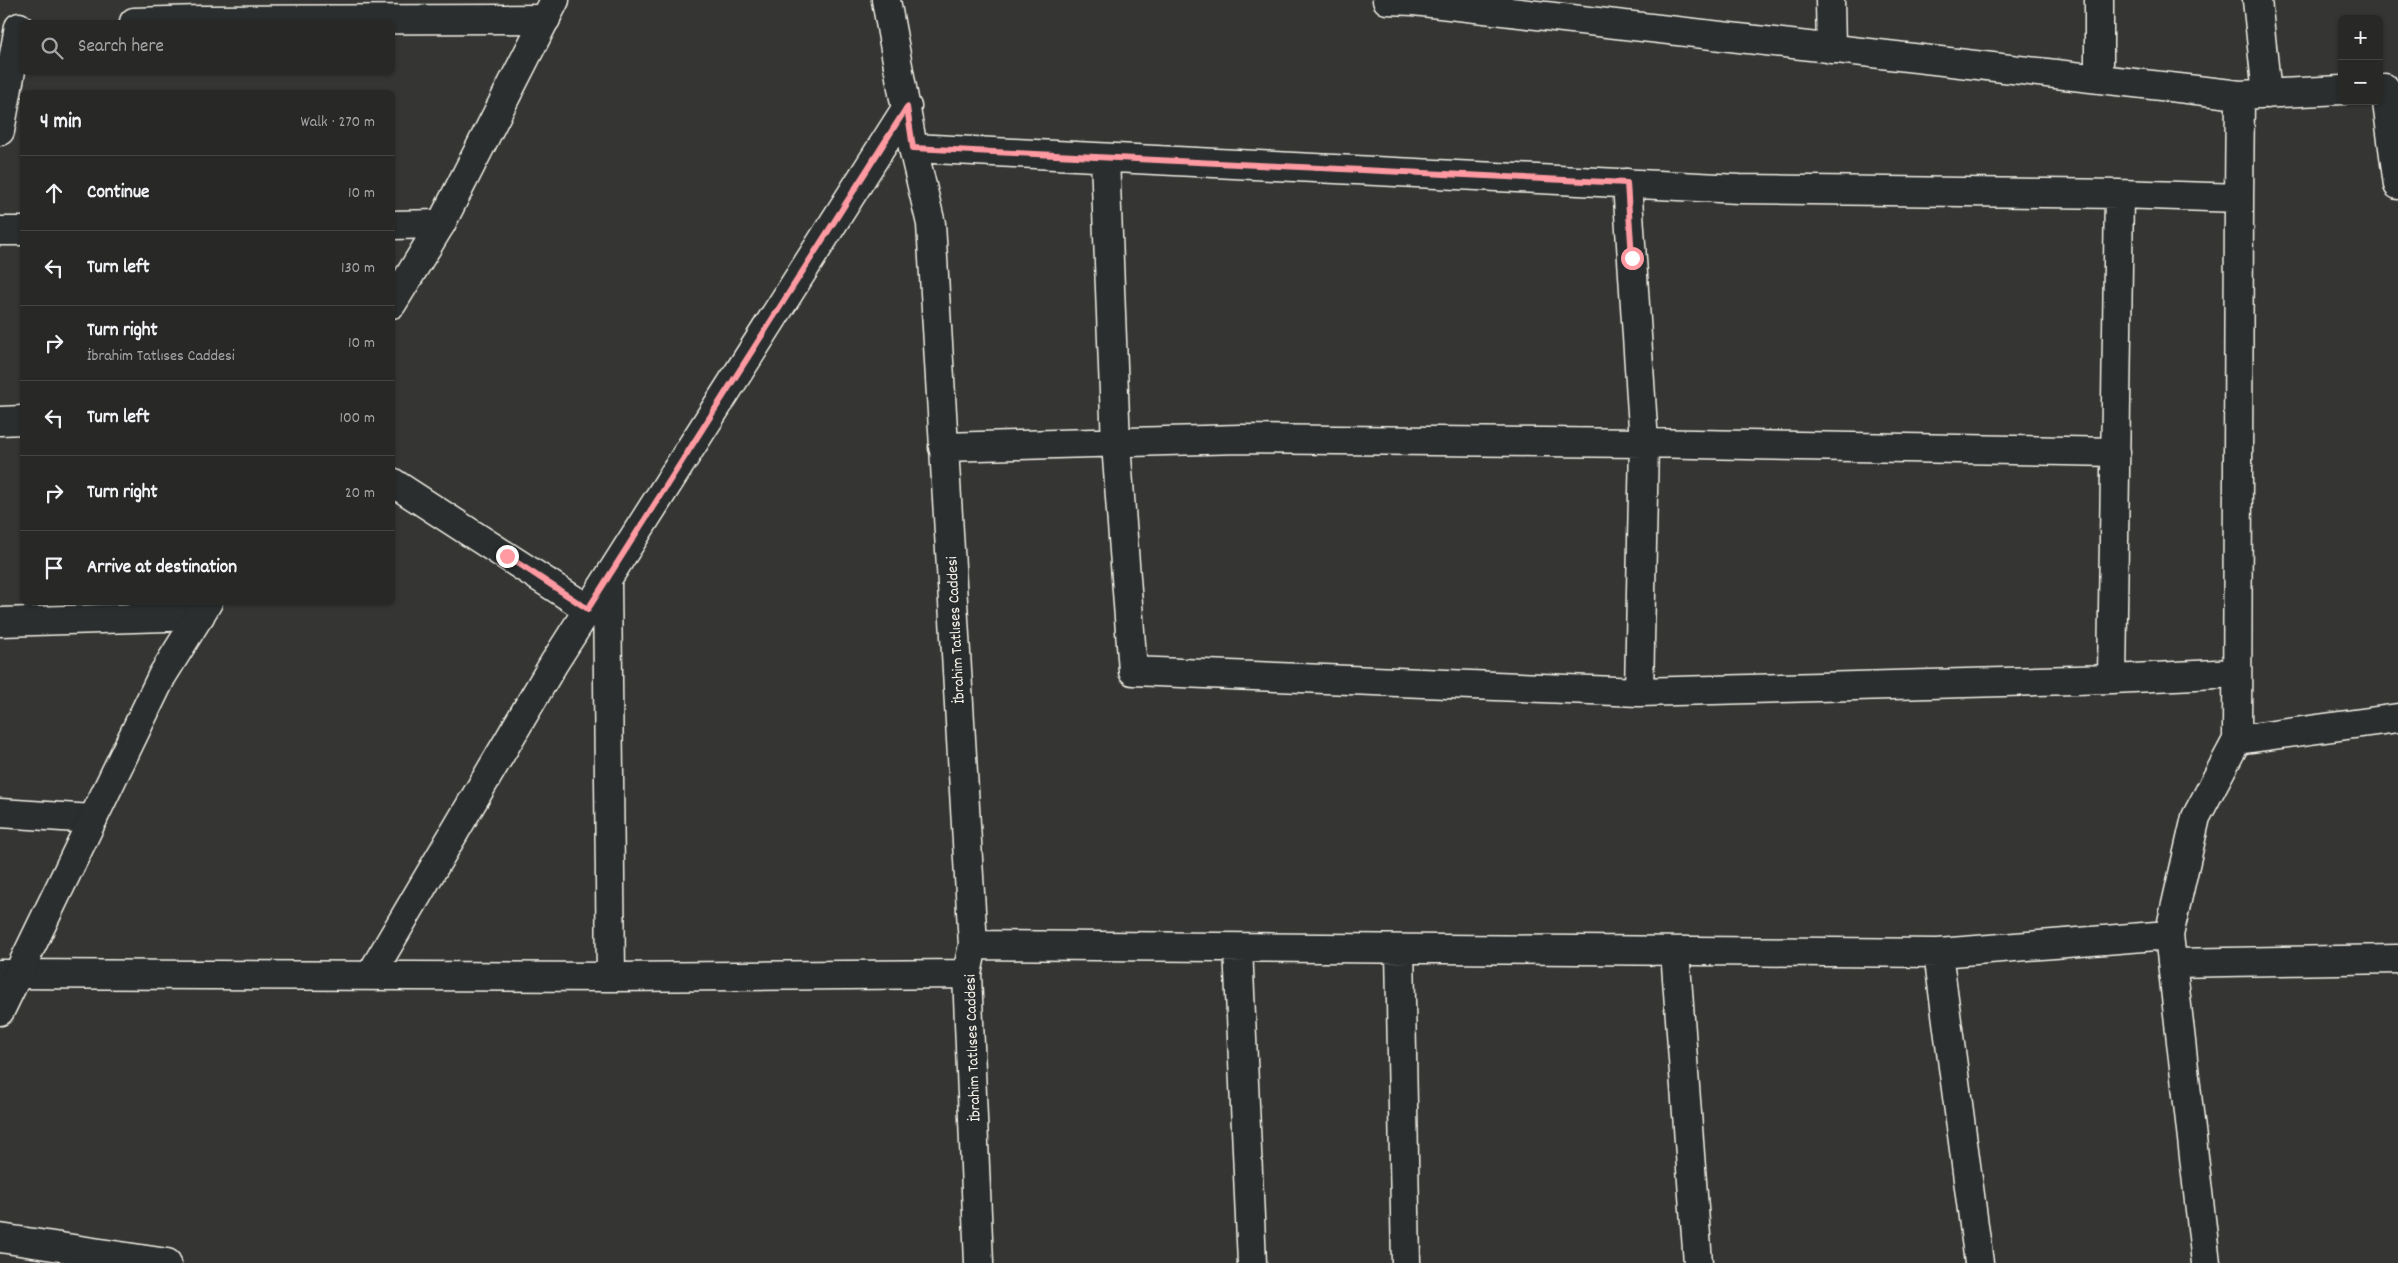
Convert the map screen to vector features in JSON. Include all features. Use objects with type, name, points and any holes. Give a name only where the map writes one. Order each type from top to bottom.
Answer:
[{"type":"street","name":"İbrahim Tatlıses Caddesi","points":[[886,0],[913,148],[932,224],[943,447],[973,945],[967,974],[979,1263]]},
{"type":"street","points":[[1388,0],[1414,1],[2240,95],[2338,90]]},
{"type":"street","points":[[1830,0],[1831,49]]},
{"type":"street","points":[[2098,0],[2099,79]]},
{"type":"street","points":[[2257,0],[2267,94]]},
{"type":"street","points":[[201,20],[551,10],[441,224],[395,299]]},
{"type":"street","points":[[0,131],[14,27]]},
{"type":"street","points":[[2388,88],[2398,185]]},
{"type":"street","points":[[2206,1263],[2169,934],[2196,817],[2237,740],[2240,95]]},
{"type":"street","points":[[370,976],[554,663],[907,107]]},
{"type":"street","points":[[913,148],[1739,189],[2119,194],[2239,198]]},
{"type":"street","points":[[1105,158],[1116,444],[1133,671],[1640,692],[2112,680],[2237,673]]},
{"type":"street","points":[[1627,183],[1644,443],[1640,692]]},
{"type":"street","points":[[2112,680],[2119,194]]},
{"type":"street","points":[[395,225],[441,224]]},
{"type":"street","points":[[0,231],[20,231]]},
{"type":"street","points":[[0,421],[20,420]]},
{"type":"street","points":[[943,447],[1116,444],[1240,439],[1644,443],[2116,452]]},
{"type":"street","points":[[395,484],[588,609]]},
{"type":"street","points":[[607,580],[611,977]]},
{"type":"street","points":[[0,622],[204,609]]},
{"type":"street","points":[[0,1011],[9,973],[93,820],[162,676],[204,609]]},
{"type":"street","points":[[2237,740],[2398,718]]},
{"type":"street","points":[[0,813],[93,820]]},
{"type":"street","points":[[973,945],[1938,953],[2169,934]]},
{"type":"street","points":[[1238,948],[1252,1263]]},
{"type":"street","points":[[1400,950],[1406,1263]]},
{"type":"street","points":[[1675,951],[1698,1263]]},
{"type":"street","points":[[1938,953],[1979,1263]]},
{"type":"street","points":[[2173,963],[2398,958]]},
{"type":"street","points":[[9,973],[611,977],[967,974]]},
{"type":"street","points":[[0,1238],[167,1263]]},
{"type":"route","points":[[507,556],[588,609],[907,107],[913,148],[1627,183],[1632,258]]}]
